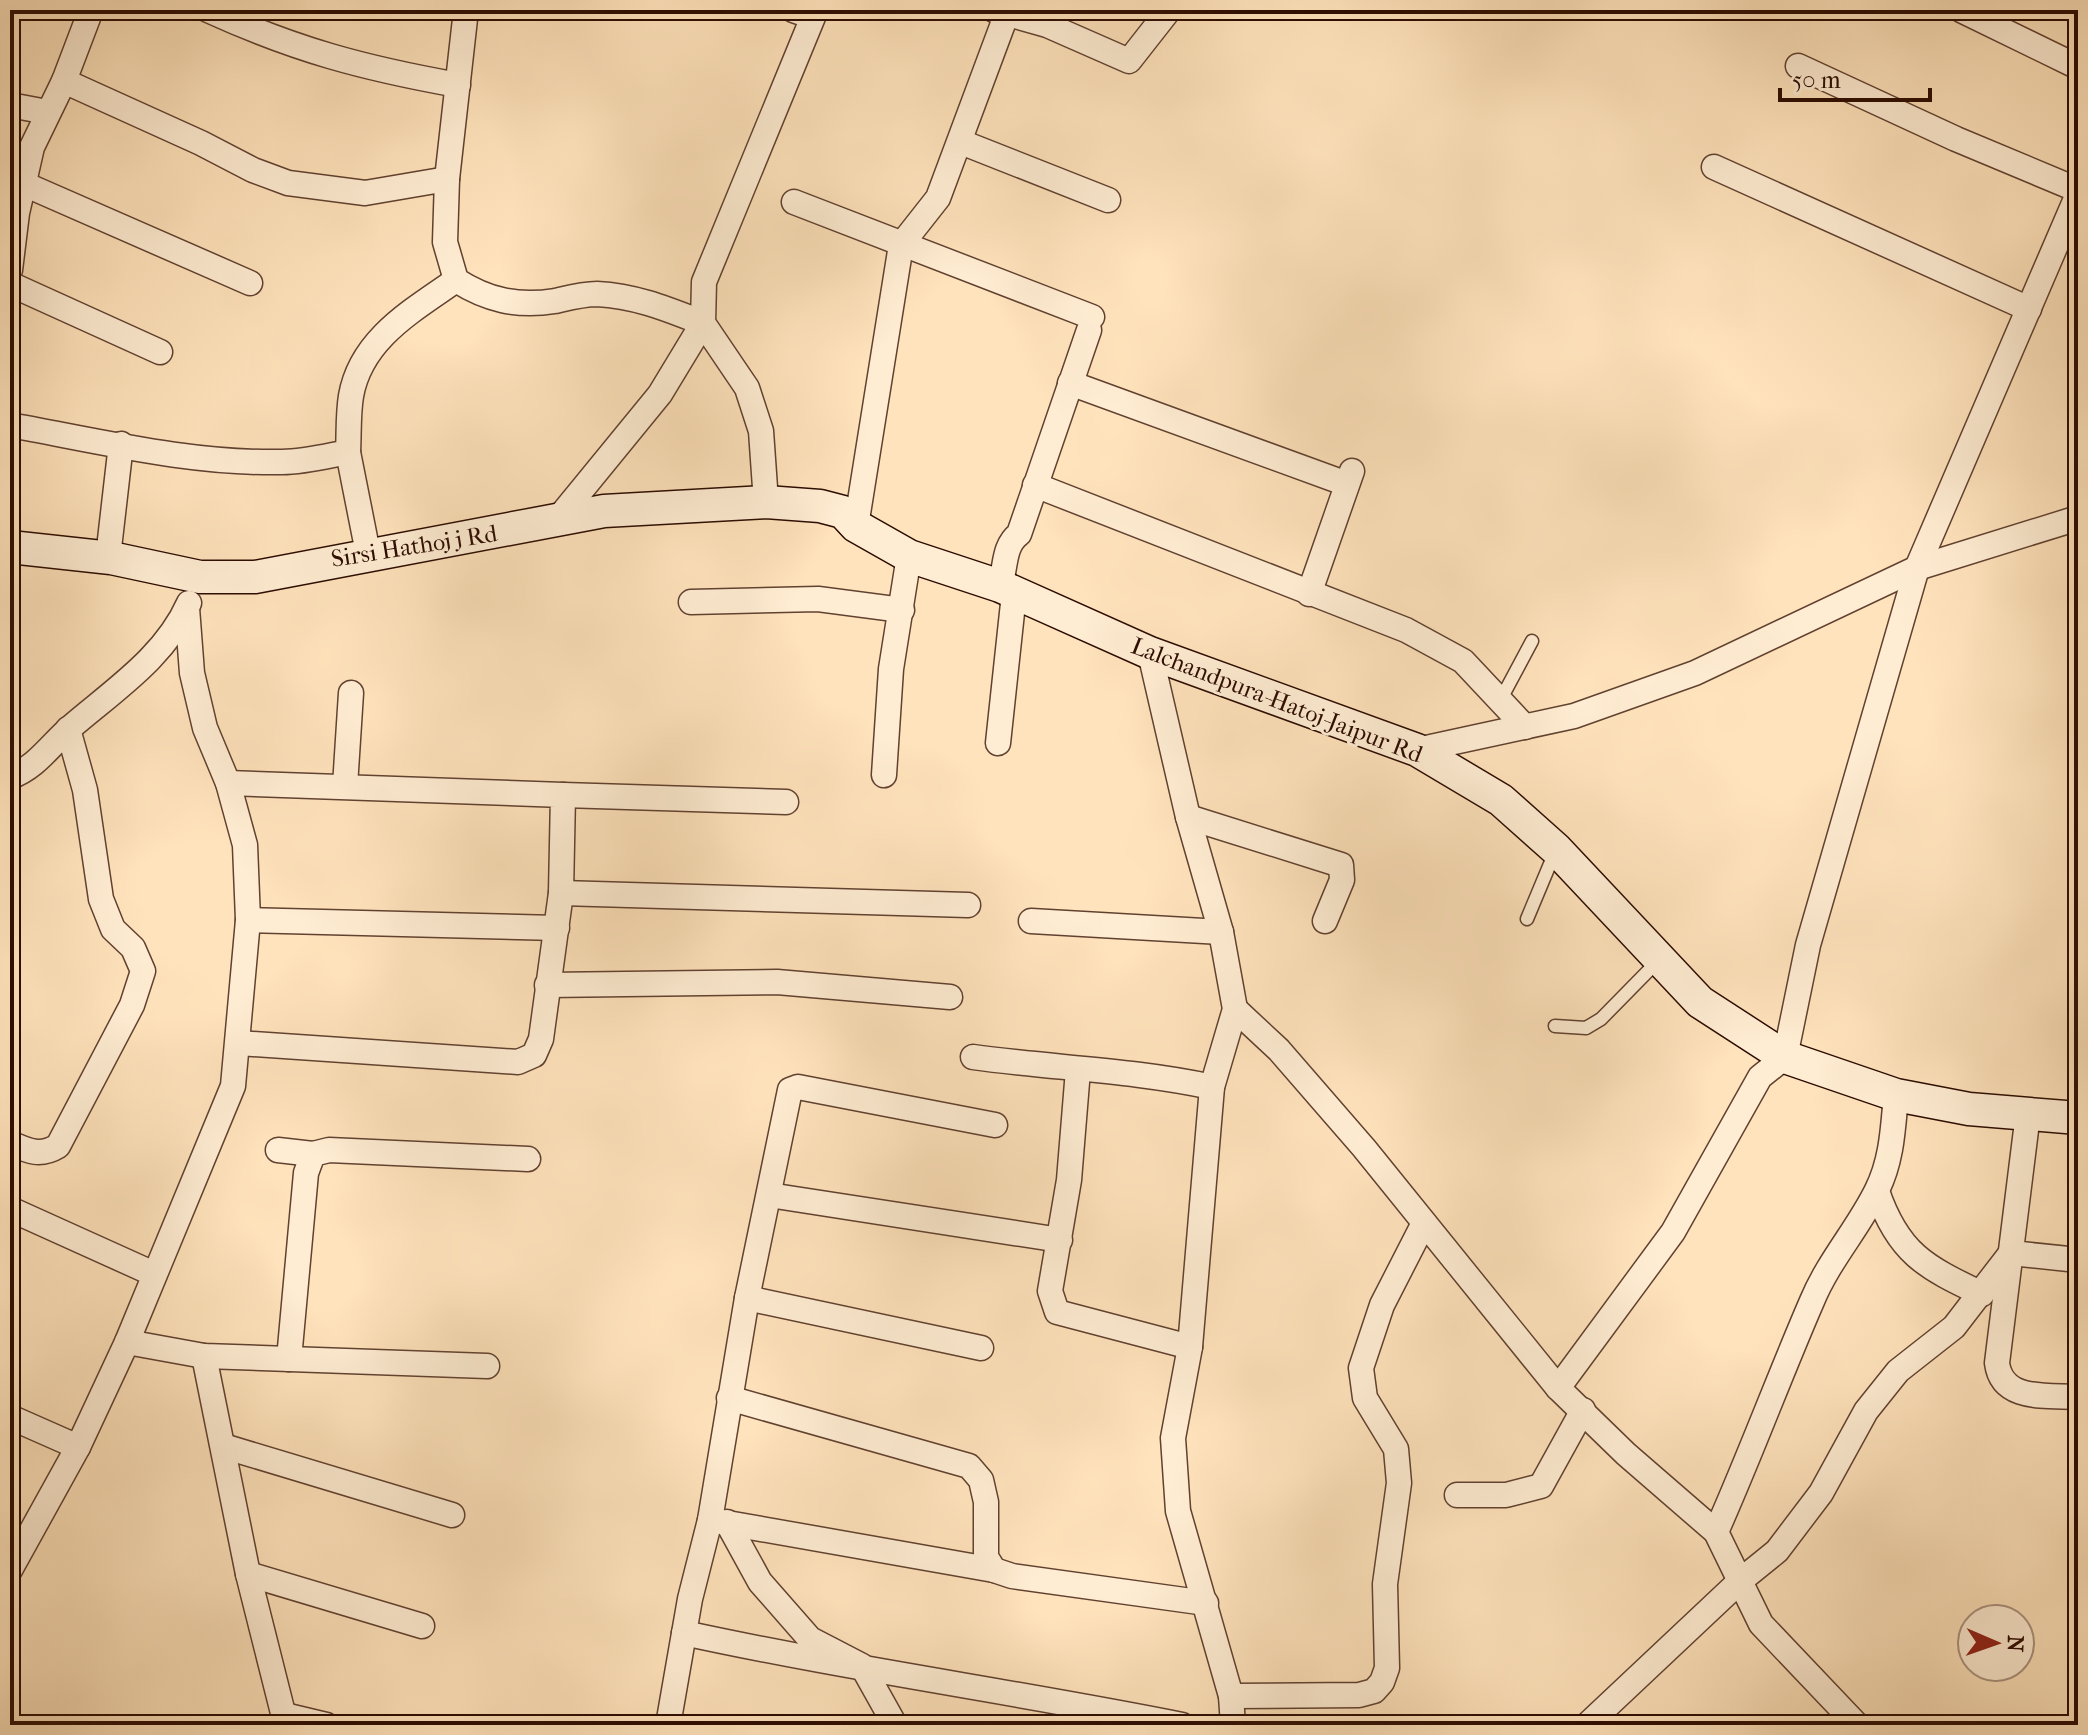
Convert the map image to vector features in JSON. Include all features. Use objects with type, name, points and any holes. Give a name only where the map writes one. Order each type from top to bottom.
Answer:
[{"type":"street","points":[[10,270],[32,147],[64,81],[91,10]]},
{"type":"street","points":[[208,10],[294,48],[367,69],[458,85]]},
{"type":"street","points":[[466,10],[447,179],[445,242],[456,280],[477,294],[509,304],[547,302],[593,294],[636,297],[703,323],[747,388],[761,431],[766,502]]},
{"type":"street","points":[[856,526],[901,245],[938,198],[961,142],[1001,11],[1129,61],[1169,10]]},
{"type":"street","points":[[1961,10],[2078,67]]},
{"type":"street","points":[[557,520],[660,394],[703,323],[704,282],[813,12]]},
{"type":"street","points":[[1558,1388],[1673,1232],[1760,1077],[1785,1057],[1808,945],[1917,568],[2078,192],[1798,66]]},
{"type":"street","points":[[64,81],[253,170],[288,183],[365,193],[447,179]]},
{"type":"street","points":[[10,105],[47,112]]},
{"type":"street","points":[[961,142],[1108,200]]},
{"type":"street","points":[[1714,167],[2029,309]]},
{"type":"street","points":[[24,184],[250,283]]},
{"type":"street","points":[[794,202],[1090,323],[1019,534],[1010,541],[1006,551],[998,743]]},
{"type":"street","points":[[368,553],[348,452],[351,395],[365,354],[395,323],[456,280]]},
{"type":"street","points":[[10,284],[160,352]]},
{"type":"street","points":[[1070,383],[1350,477],[1309,594]]},
{"type":"street","points":[[10,425],[243,461],[286,462],[348,452]]},
{"type":"street","points":[[108,557],[121,444]]},
{"type":"street","points":[[1035,485],[1417,636],[1463,661],[1525,727]]},
{"type":"street","name":"Sirsi Hathoj j Rd","points":[[10,547],[108,557],[200,577],[255,577],[368,553],[446,542],[604,511],[766,502],[820,506]]},
{"type":"street","name":"Lalchandpura-Hatoj-Jaipur Rd","points":[[820,506],[843,512],[856,526],[909,556],[1007,581],[1150,653],[1417,750],[1501,800],[1556,849],[1658,961],[1700,1002],[1785,1057],[1896,1095],[1969,1109],[2078,1118]]},
{"type":"street","points":[[1417,750],[1574,716],[1695,673],[1917,568],[2078,518]]},
{"type":"street","points":[[884,775],[891,669],[909,556]]},
{"type":"street","points":[[10,777],[26,771],[68,729],[138,674],[187,608],[200,577]]},
{"type":"street","points":[[691,602],[818,599],[902,610]]},
{"type":"street","points":[[10,1570],[18,1531],[78,1447],[127,1342],[220,1124],[233,1086],[248,920],[245,845],[228,783],[202,714],[192,673],[187,608]]},
{"type":"street","points":[[1150,653],[1188,817],[1221,932],[1235,1009],[1212,1087],[1190,1347],[1173,1438],[1178,1511],[1231,1696],[1233,1725]]},
{"type":"street","points":[[345,786],[351,693]]},
{"type":"street","points":[[10,1143],[31,1152],[47,1152],[58,1146],[132,1005],[143,971],[133,948],[113,929],[101,899],[85,790],[68,729]]},
{"type":"street","points":[[228,783],[786,802]]},
{"type":"street","points":[[239,1043],[518,1062],[534,1055],[541,1039],[561,893],[563,795]]},
{"type":"street","points":[[1188,817],[1341,865],[1342,880],[1325,921]]},
{"type":"street","points":[[561,893],[968,905]]},
{"type":"street","points":[[248,920],[557,928]]},
{"type":"street","points":[[1031,921],[1221,932]]},
{"type":"street","points":[[547,985],[777,982],[950,997]]},
{"type":"street","points":[[1235,1009],[1279,1050],[1558,1388],[1626,1454],[1716,1532],[1761,1624],[1802,1671],[1857,1725]]},
{"type":"street","points":[[973,1057],[1170,1078],[1212,1087]]},
{"type":"street","points":[[1078,1070],[1069,1180],[1050,1291],[1057,1312],[1190,1347]]},
{"type":"street","points":[[668,1725],[684,1633],[719,1521],[729,1398],[790,1090],[798,1087],[995,1125]]},
{"type":"street","points":[[1716,1532],[1765,1421],[1812,1301],[1834,1255],[1877,1191],[1890,1153],[1896,1095]]},
{"type":"street","points":[[2028,1114],[1997,1363],[1999,1379],[2008,1388],[2021,1393],[2078,1397]]},
{"type":"street","points":[[278,1150],[313,1154],[329,1150],[528,1159]]},
{"type":"street","points":[[289,1359],[306,1173],[313,1154]]},
{"type":"street","points":[[1877,1191],[1887,1221],[1903,1246],[1925,1267],[1982,1294]]},
{"type":"street","points":[[769,1195],[1060,1240]]},
{"type":"street","points":[[10,1209],[154,1274]]},
{"type":"street","points":[[1231,1696],[1359,1695],[1374,1691],[1382,1682],[1387,1668],[1385,1584],[1399,1483],[1396,1449],[1365,1398],[1361,1368],[1382,1305],[1424,1223]]},
{"type":"street","points":[[2011,1253],[2078,1260]]},
{"type":"street","points":[[1587,1725],[1740,1581],[1777,1551],[1798,1527],[1866,1411],[1898,1371],[1954,1327],[2011,1253]]},
{"type":"street","points":[[747,1298],[981,1348]]},
{"type":"street","points":[[127,1342],[204,1356],[487,1366]]},
{"type":"street","points":[[204,1356],[248,1574],[285,1720],[326,1725]]},
{"type":"street","points":[[729,1398],[969,1466],[981,1480],[986,1502],[986,1557],[994,1570]]},
{"type":"street","points":[[1457,1495],[1506,1495],[1541,1486],[1583,1410]]},
{"type":"street","points":[[10,1417],[78,1447]]},
{"type":"street","points":[[223,1446],[452,1515]]},
{"type":"street","points":[[719,1521],[929,1561],[994,1570],[1012,1576],[1206,1603]]},
{"type":"street","points":[[719,1521],[760,1582],[810,1639],[862,1666],[895,1725]]},
{"type":"street","points":[[248,1574],[422,1626]]},
{"type":"street","points":[[684,1633],[770,1652],[862,1666],[1169,1724]]},
{"type":"lane","points":[[1501,699],[1532,641]]},
{"type":"lane","points":[[1527,919],[1556,849]]},
{"type":"lane","points":[[1555,1026],[1586,1028],[1601,1019],[1658,961]]}]
